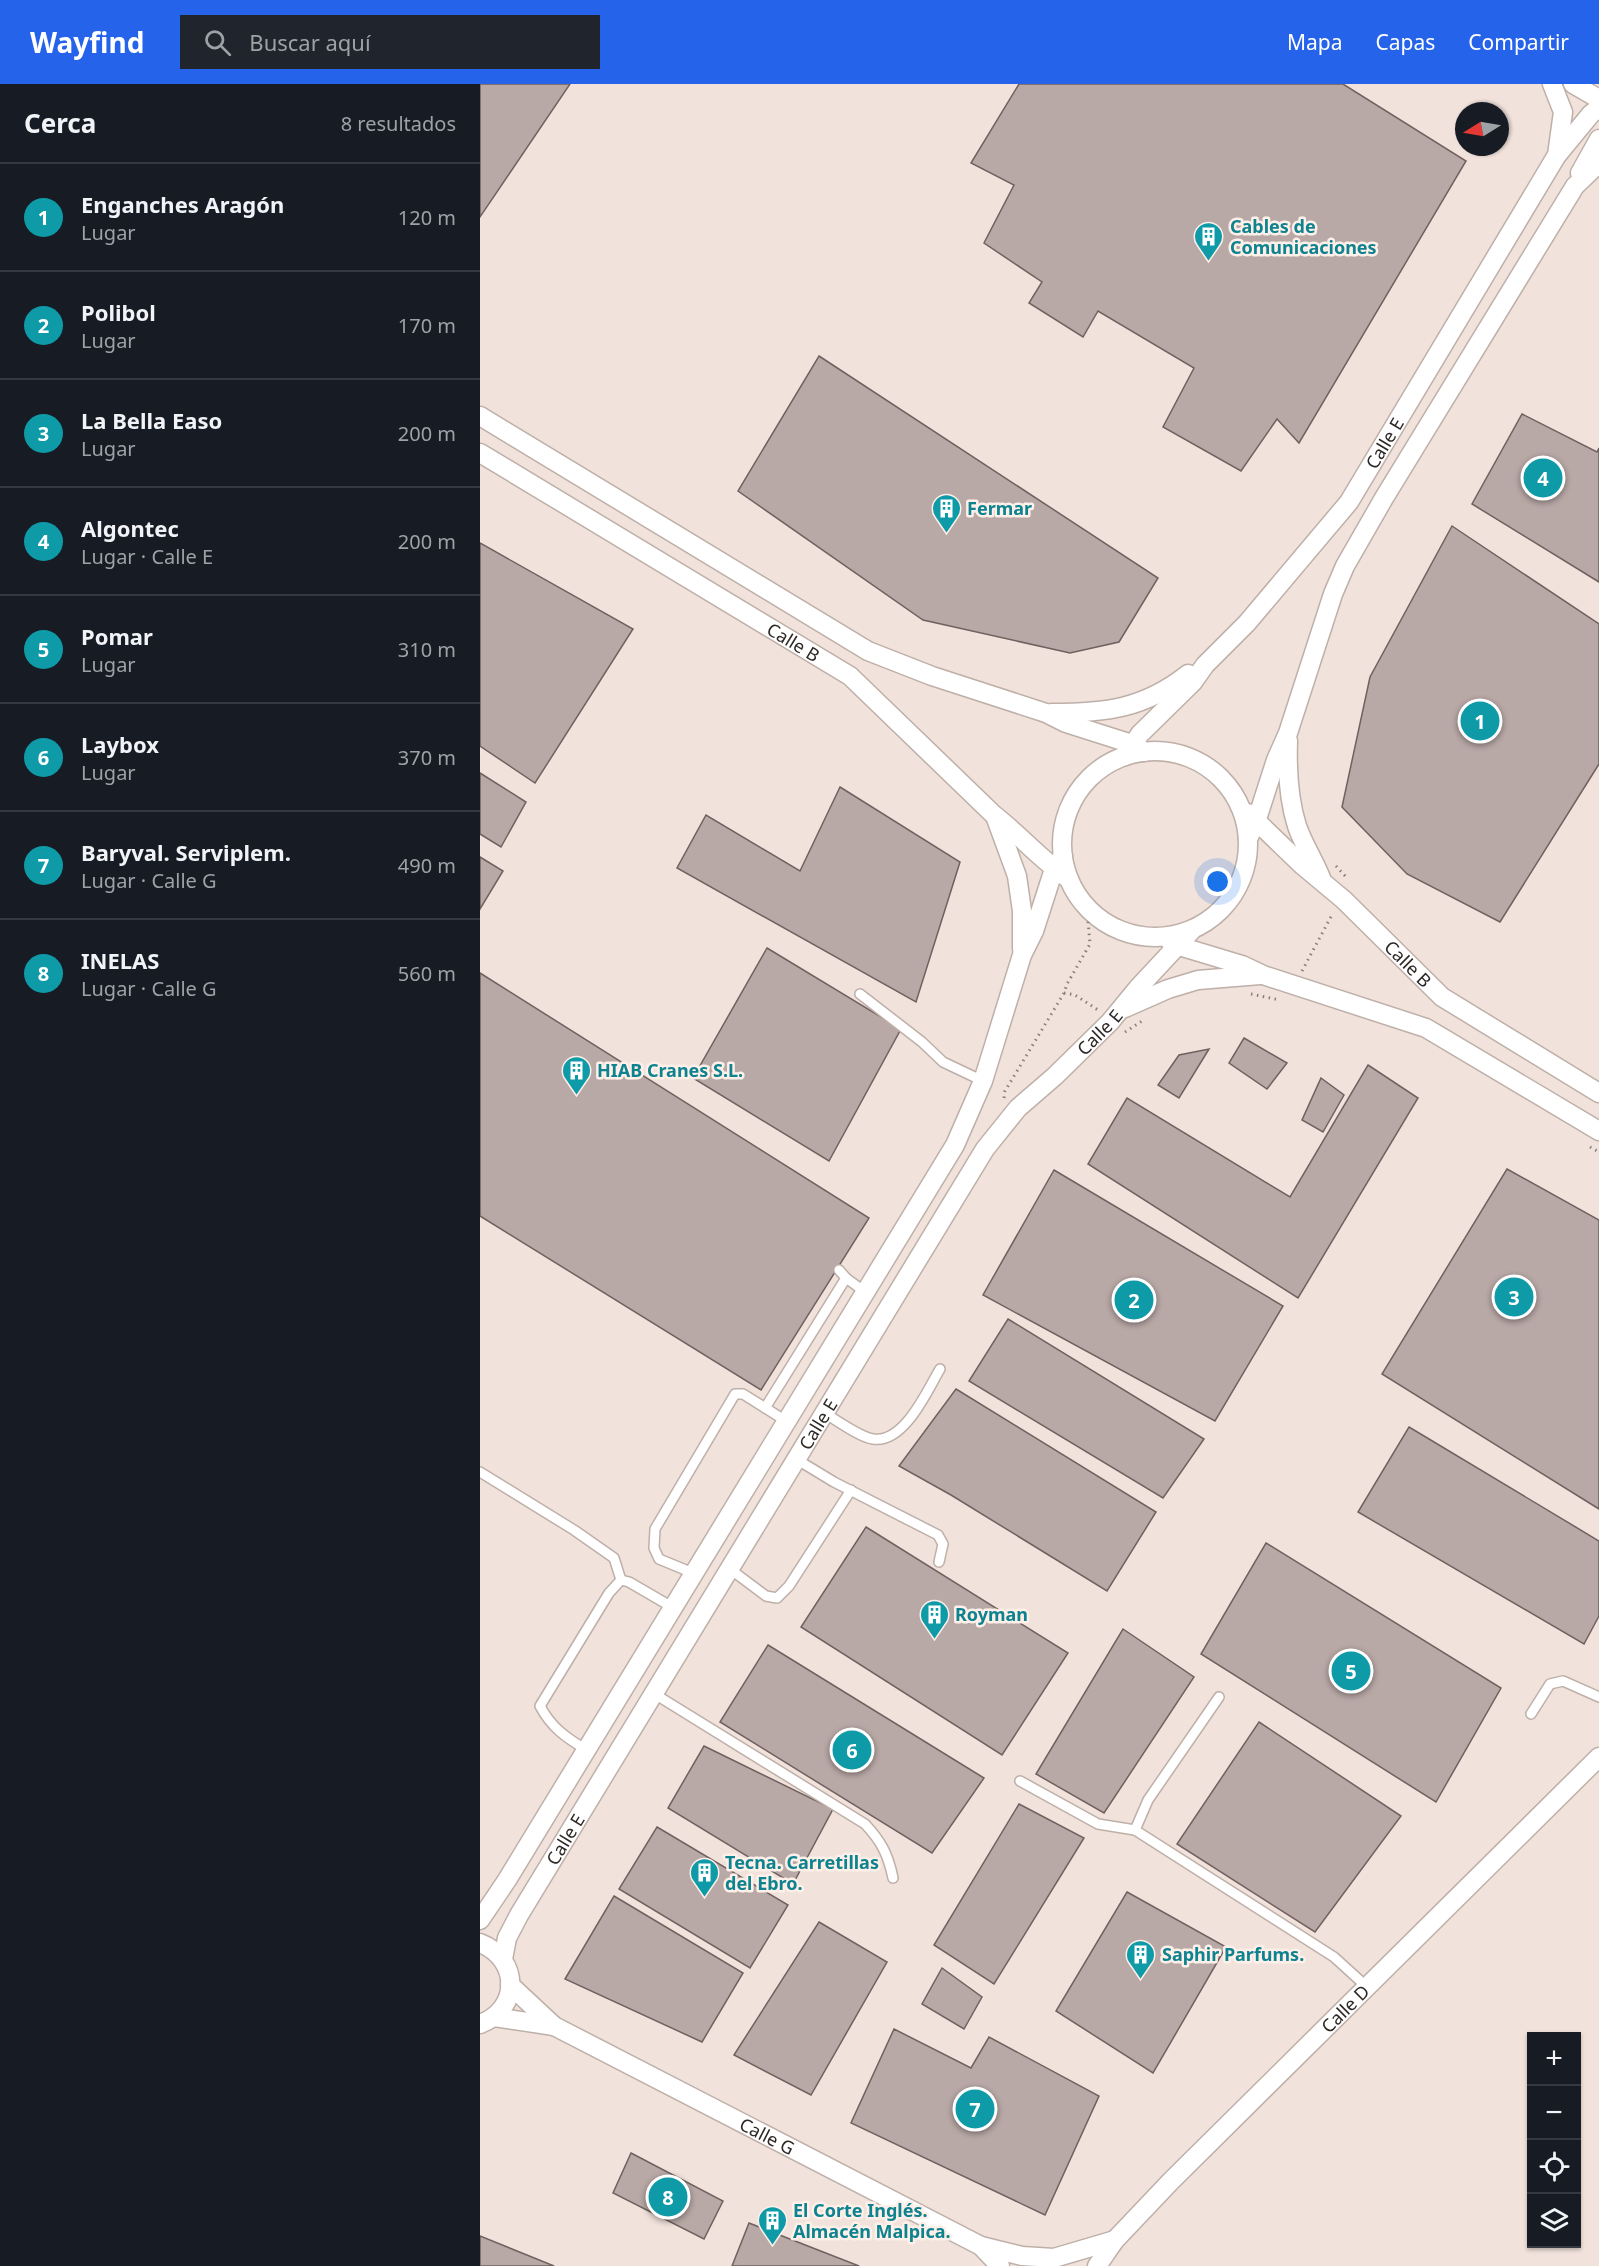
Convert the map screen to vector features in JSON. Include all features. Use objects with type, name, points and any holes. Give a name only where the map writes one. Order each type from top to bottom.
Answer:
[{"type":"street","name":"Calle E","points":[[1134,751],[1205,665],[1248,623],[1349,502],[1557,155],[1563,112],[1552,84]]},
{"type":"street","points":[[1573,84],[1599,99]]},
{"type":"street","points":[[1557,155],[1591,114],[1599,108]]},
{"type":"street","points":[[1575,186],[1582,167],[1599,139]]},
{"type":"street","name":"Calle E","points":[[1248,838],[1288,733],[1333,594],[1348,560],[1575,186],[1599,163]]},
{"type":"street","name":"Calle B","points":[[480,416],[868,651],[932,676],[1046,713],[1134,751]]},
{"type":"street","name":"Calle B","points":[[480,453],[850,676],[994,815],[1062,868]]},
{"type":"street","name":"Calle B","points":[[1046,713],[1101,711],[1133,705],[1163,691],[1190,672],[1205,665]]},
{"type":"street","name":"Calle E","points":[[1288,733],[1288,777],[1293,810],[1300,834],[1322,879]]},
{"type":"street","points":[[1134,751],[1174,753],[1202,764],[1224,782],[1240,807],[1248,838],[1244,871],[1230,900],[1207,922],[1192,930],[1163,937],[1142,936],[1122,931],[1097,917],[1087,908],[1062,868],[1064,825],[1076,795],[1097,771],[1134,751]]},
{"type":"street","name":"Calle B","points":[[1240,807],[1257,819],[1296,859],[1322,879],[1442,997],[1599,1093]]},
{"type":"street","name":"Calle E","points":[[994,815],[1017,876],[1022,903],[1022,955]]},
{"type":"street","name":"Calle E","points":[[480,1920],[587,1750],[672,1606],[955,1145],[983,1081],[1022,955],[1062,868]]},
{"type":"street","name":"Calle E","points":[[503,1959],[507,1938],[519,1915],[993,1138],[1018,1108],[1055,1076],[1123,1008],[1138,988],[1192,930]]},
{"type":"street","points":[[1163,937],[1179,946],[1242,965],[1263,975],[1426,1028],[1594,1138]]},
{"type":"street","points":[[1123,1008],[1168,988],[1198,980],[1263,975]]},
{"type":"street","name":"Calle D","points":[[1098,2266],[1115,2240],[1599,1757]]},
{"type":"street","points":[[480,1943],[497,1952],[503,1959],[510,1985],[506,2003],[487,2021]]},
{"type":"street","name":"Calle G","points":[[510,1985],[554,2026],[1004,2259],[1054,2258],[1115,2240]]},
{"type":"street","name":"Calle G","points":[[487,2021],[554,2026]]},
{"type":"street","points":[[1004,2259],[1024,2266]]},
{"type":"lane","points":[[860,994],[922,1042],[943,1062],[983,1081]]},
{"type":"lane","points":[[765,1408],[842,1274],[865,1292]]},
{"type":"lane","points":[[824,1413],[873,1439],[890,1438],[905,1425],[940,1369]]},
{"type":"lane","points":[[693,1573],[659,1559],[654,1548],[655,1529],[735,1394],[743,1394],[786,1421]]},
{"type":"lane","points":[[796,1459],[938,1534],[943,1544],[939,1562]]},
{"type":"lane","points":[[480,1472],[574,1530],[614,1558],[621,1580]]},
{"type":"lane","points":[[730,1569],[766,1596],[777,1598],[789,1586],[851,1490]]},
{"type":"lane","points":[[621,1580],[629,1582],[672,1606]]},
{"type":"lane","points":[[587,1750],[566,1738],[547,1721],[540,1706],[609,1593],[621,1580]]},
{"type":"lane","points":[[1532,1714],[1550,1684],[1563,1681],[1599,1697]]},
{"type":"lane","points":[[653,1693],[865,1824],[889,1856],[893,1878]]},
{"type":"lane","points":[[1135,1830],[1148,1800],[1219,1697]]},
{"type":"lane","points":[[1020,1781],[1098,1824],[1135,1830],[1334,1957],[1367,1987]]},
{"type":"path","points":[[1335,864],[1349,880]]},
{"type":"path","points":[[1300,978],[1337,907]]},
{"type":"path","points":[[1005,1091],[1064,993],[1089,944],[1087,908]]},
{"type":"path","points":[[1064,993],[1074,995],[1102,1015]]},
{"type":"path","points":[[1250,994],[1281,1001]]},
{"type":"path","points":[[1120,1032],[1128,1031],[1147,1018]]},
{"type":"path","points":[[1594,1138],[1599,1152]]},
{"type":"building","points":[[480,84],[570,84],[480,217]]},
{"type":"building","name":"Cables de Comunicaciones","points":[[1019,84],[1343,84],[1466,161],[1299,443],[1277,419],[1241,471],[1163,427],[1194,368],[1098,311],[1083,337],[1029,303],[1042,282],[984,243],[1014,185],[971,163]]},
{"type":"building","name":"Fermar","points":[[819,356],[1158,578],[1119,642],[1070,653],[923,620],[738,491]]},
{"type":"building","points":[[1522,414],[1597,452],[1599,448],[1599,582],[1472,504]]},
{"type":"building","points":[[1452,526],[1599,624],[1599,764],[1500,922],[1407,874],[1342,807],[1370,677]]},
{"type":"building","points":[[480,543],[633,629],[535,783],[480,746]]},
{"type":"building","points":[[480,773],[526,802],[501,847],[480,834]]},
{"type":"building","points":[[840,787],[960,862],[916,1002],[677,868],[706,815],[800,871]]},
{"type":"building","points":[[480,857],[503,871],[480,909]]},
{"type":"building","points":[[767,948],[901,1029],[829,1161],[693,1078]]},
{"type":"building","name":"HIAB Cranes S.L.","points":[[480,973],[869,1218],[761,1390],[480,1216]]},
{"type":"building","points":[[1244,1038],[1287,1063],[1267,1089],[1229,1063]]},
{"type":"building","points":[[1209,1049],[1179,1098],[1158,1085],[1179,1055]]},
{"type":"building","points":[[1368,1065],[1418,1098],[1298,1298],[1088,1164],[1127,1098],[1290,1197]]},
{"type":"building","points":[[1321,1078],[1344,1095],[1323,1132],[1302,1120]]},
{"type":"building","points":[[1507,1169],[1599,1220],[1599,1509],[1382,1374]]},
{"type":"building","points":[[1054,1170],[1283,1306],[1215,1421],[983,1295]]},
{"type":"building","points":[[1008,1319],[1204,1439],[1163,1498],[969,1381]]},
{"type":"building","points":[[956,1389],[1156,1512],[1107,1591],[951,1495],[899,1466]]},
{"type":"building","points":[[1409,1427],[1599,1541],[1599,1616],[1584,1644],[1358,1512]]},
{"type":"building","name":"Royman","points":[[866,1527],[1068,1653],[1002,1755],[801,1627]]},
{"type":"building","points":[[1266,1543],[1501,1688],[1436,1802],[1201,1654]]},
{"type":"building","points":[[1123,1629],[1194,1677],[1104,1813],[1036,1774]]},
{"type":"building","points":[[768,1645],[984,1778],[932,1853],[720,1722]]},
{"type":"building","points":[[1259,1722],[1401,1816],[1315,1932],[1177,1844]]},
{"type":"building","points":[[704,1746],[833,1809],[793,1884],[668,1808]]},
{"type":"building","points":[[1019,1804],[1084,1838],[994,1984],[934,1945]]},
{"type":"building","name":"Tecna. Carretillas del Ebro.","points":[[657,1827],[788,1905],[750,1968],[619,1889]]},
{"type":"building","name":"Saphir Parfums.","points":[[1127,1892],[1226,1947],[1153,2073],[1056,2011]]},
{"type":"building","points":[[614,1896],[743,1973],[702,2042],[565,1979]]},
{"type":"building","points":[[819,1922],[887,1962],[811,2095],[734,2055]]},
{"type":"building","points":[[942,1968],[982,1997],[964,2029],[922,2004]]},
{"type":"building","points":[[894,2029],[971,2068],[989,2037],[1099,2096],[1045,2215],[851,2123]]},
{"type":"building","points":[[631,2153],[723,2201],[704,2239],[613,2193]]},
{"type":"building","name":"El Corte Inglés. Almacén Malpica.","points":[[749,2223],[859,2266],[732,2266]]},
{"type":"building","points":[[480,2236],[554,2266],[480,2266]]},
{"type":"place","name":"Cables de Comunicaciones","points":[[1209,262]]},
{"type":"place","name":"Algontec","points":[[1543,478]]},
{"type":"place","name":"Fermar","points":[[946,534]]},
{"type":"place","name":"Enganches Aragón","points":[[1480,721]]},
{"type":"place","name":"HIAB Cranes S.L.","points":[[576,1096]]},
{"type":"place","name":"La Bella Easo","points":[[1514,1297]]},
{"type":"place","name":"Polibol","points":[[1134,1300]]},
{"type":"place","name":"Royman","points":[[934,1640]]},
{"type":"place","name":"Pomar","points":[[1351,1671]]},
{"type":"place","name":"Laybox","points":[[852,1750]]},
{"type":"place","name":"Tecna. Carretillas del Ebro.","points":[[704,1898]]},
{"type":"place","name":"Saphir Parfums.","points":[[1141,1980]]},
{"type":"place","name":"Baryval. Serviplem.","points":[[975,2109]]},
{"type":"place","name":"INELAS","points":[[668,2197]]},
{"type":"place","name":"El Corte Inglés. Almacén Malpica.","points":[[772,2246]]}]
